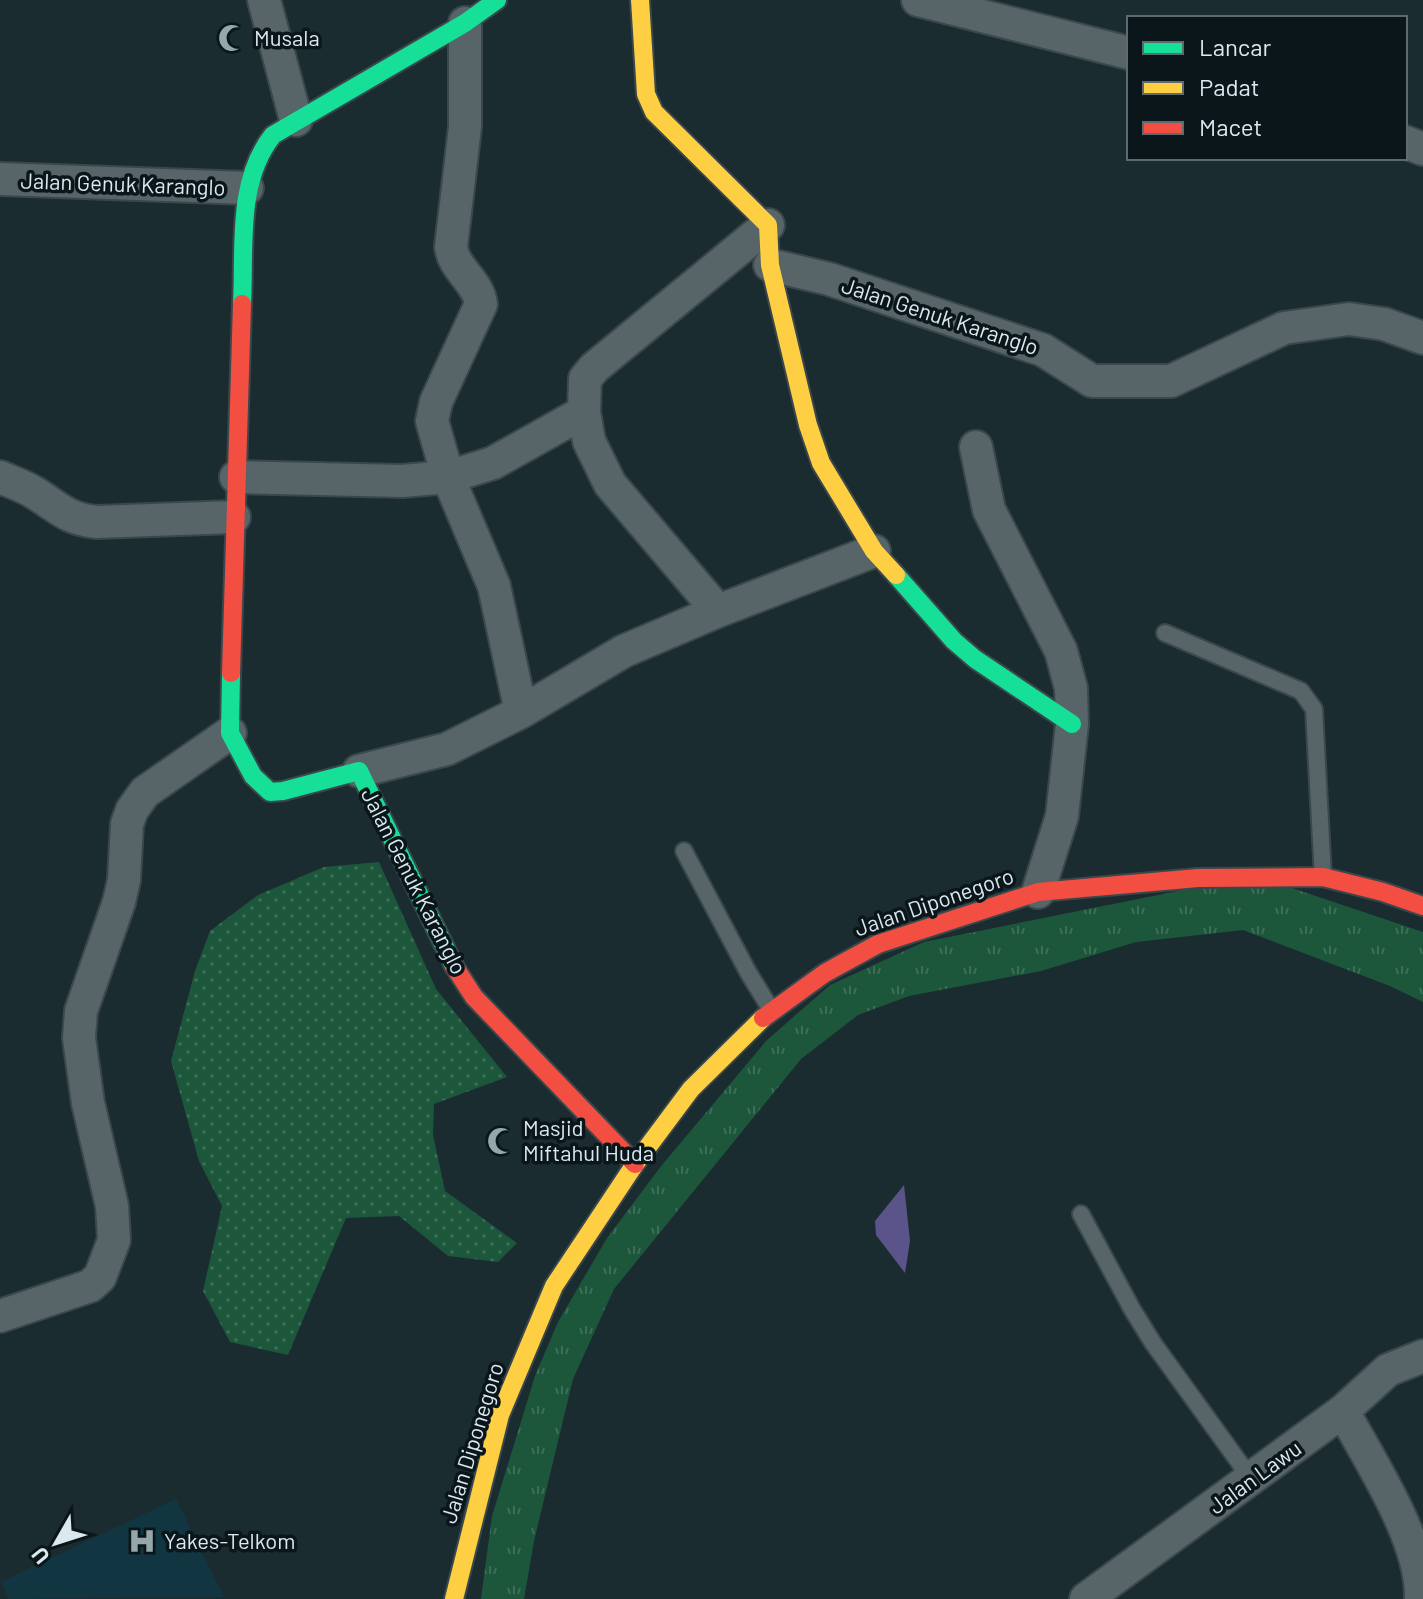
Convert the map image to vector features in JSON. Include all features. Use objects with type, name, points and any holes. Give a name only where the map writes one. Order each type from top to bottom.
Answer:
[{"type":"street","points":[[264,0],[296,120]]},
{"type":"street","name":"Jalan Genuk Karanglo","points":[[497,0],[465,23],[296,120],[266,143],[247,188],[234,517],[230,733],[253,776],[270,792],[283,791],[447,749],[521,712],[624,651],[874,551]]},
{"type":"street","points":[[640,0],[646,94],[654,112],[768,225],[770,265],[808,425],[821,463],[874,551],[954,641],[975,659],[1072,724]]},
{"type":"street","points":[[918,0],[1127,52]]},
{"type":"street","points":[[465,23],[465,127],[451,247],[454,262],[480,294],[481,304],[433,411],[432,421],[448,477],[494,586],[521,712]]},
{"type":"street","name":"Jalan Genuk Karanglo","points":[[0,179],[247,188]]},
{"type":"street","points":[[718,611],[610,484],[589,441],[584,412],[585,379],[594,368],[768,225]]},
{"type":"street","name":"Jalan Genuk Karanglo","points":[[770,265],[829,279],[1043,350],[1092,381],[1171,381],[1284,328],[1349,319],[1384,324],[1423,338]]},
{"type":"street","points":[[236,477],[402,481],[448,477],[493,463],[584,412]]},
{"type":"street","points":[[976,447],[989,510],[1061,651],[1071,688],[1072,724],[1062,816],[1038,892]]},
{"type":"street","points":[[0,477],[33,492],[63,514],[77,520],[234,517]]},
{"type":"street","points":[[0,1316],[90,1286],[100,1277],[107,1262],[114,1240],[112,1206],[88,1103],[79,1038],[81,1011],[119,902],[124,880],[124,837],[132,810],[145,792],[230,733]]},
{"type":"street","name":"Jalan Genuk Karanglo","points":[[359,771],[451,960],[474,997],[635,1164]]},
{"type":"street","name":"Jalan Diponegoro","points":[[454,1599],[483,1476],[511,1384],[554,1286],[635,1164],[691,1089],[771,1010],[825,973],[878,944],[1038,892],[1198,878],[1323,877],[1423,906]]},
{"type":"street","name":"Jalan Lawu","points":[[1086,1599],[1343,1411],[1388,1370],[1423,1356]]},
{"type":"street","points":[[1343,1411],[1404,1524],[1416,1556],[1422,1583],[1421,1599]]},
{"type":"lane","points":[[1165,633],[1301,691],[1314,709],[1323,877]]},
{"type":"lane","points":[[684,851],[771,1010]]},
{"type":"lane","points":[[1081,1214],[1153,1343],[1252,1480]]},
{"type":"shaded area","points":[[904,1185],[910,1241],[905,1273],[876,1235],[875,1221]]},
{"type":"shaded area","name":"Yakes-Telkom","points":[[176,1499],[224,1597],[9,1599],[1,1582]]},
{"type":"green space","points":[[379,862],[436,989],[507,1077],[434,1104],[433,1135],[445,1191],[517,1243],[498,1262],[448,1256],[399,1216],[346,1218],[288,1355],[230,1342],[203,1291],[222,1206],[199,1161],[171,1061],[195,971],[210,931],[258,895],[324,867]]},
{"type":"green space","points":[[1289,887],[1423,932],[1423,1002],[1390,986],[1243,930],[1136,942],[1041,971],[909,996],[858,1015],[801,1059],[614,1289],[573,1379],[534,1541],[524,1599],[481,1599],[492,1516],[535,1376],[558,1322],[607,1238],[662,1165],[766,1041],[830,985],[924,942],[1188,889]]},
{"type":"traffic: fast","points":[[242,304],[243,238],[248,194],[261,153],[273,135],[465,23],[497,0]]},
{"type":"traffic: fast","points":[[896,575],[954,641],[975,659],[1072,724]]},
{"type":"traffic: fast","points":[[231,673],[230,733],[253,776],[270,792],[359,771],[454,966]]},
{"type":"traffic: slow","points":[[640,0],[646,94],[654,112],[768,225],[770,265],[808,425],[821,463],[874,551],[896,575]]},
{"type":"traffic: slow","points":[[454,1599],[500,1415],[554,1286],[635,1164],[691,1089],[763,1018]]},
{"type":"traffic: jam","points":[[231,673],[242,304]]},
{"type":"traffic: jam","points":[[763,1018],[825,973],[878,944],[1038,892],[1198,878],[1323,877],[1423,906]]},
{"type":"traffic: jam","points":[[454,966],[474,997],[635,1164]]},
{"type":"place","name":"Musala","points":[[232,38]]},
{"type":"place","name":"Masjid Miftahul Huda","points":[[501,1141]]},
{"type":"place","name":"Yakes-Telkom","points":[[142,1541]]}]
